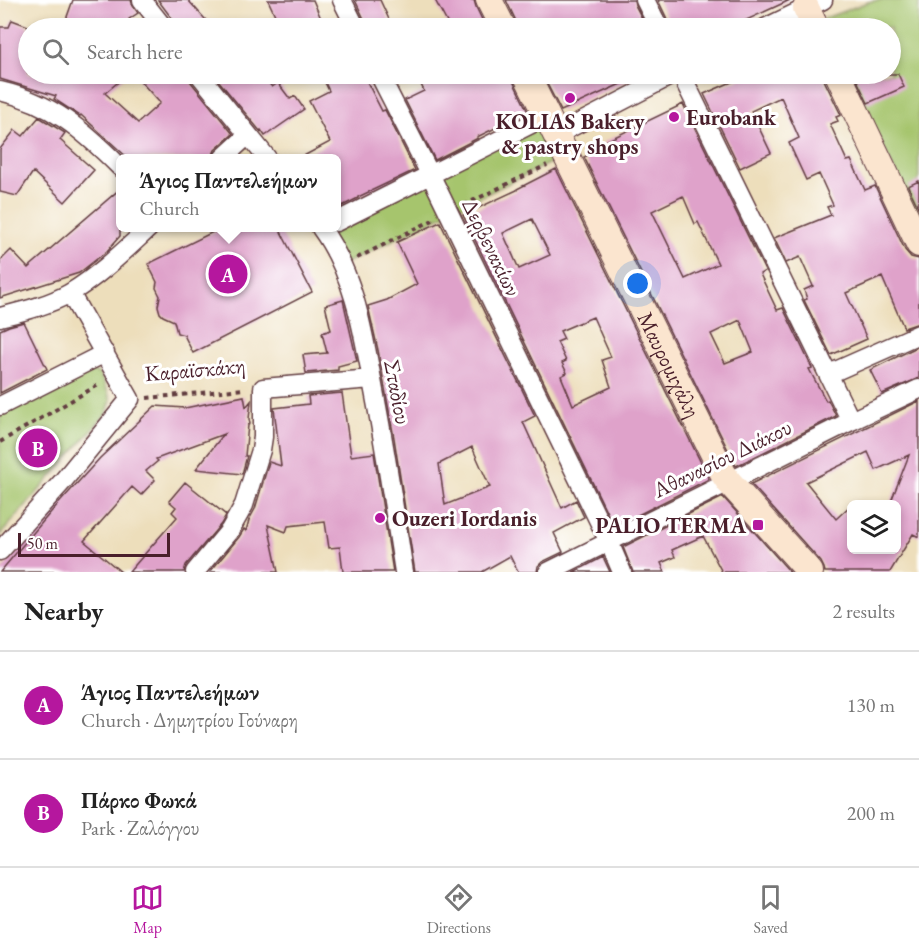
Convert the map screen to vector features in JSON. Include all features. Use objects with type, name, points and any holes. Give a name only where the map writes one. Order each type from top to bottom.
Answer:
[{"type":"street","points":[[141,0],[156,18]]},
{"type":"street","points":[[342,0],[351,18]]},
{"type":"street","points":[[489,0],[498,18]]},
{"type":"street","points":[[645,0],[654,18]]},
{"type":"street","points":[[791,18],[817,8]]},
{"type":"street","points":[[207,84],[263,154]]},
{"type":"street","name":"Δερβενακίων","points":[[384,84],[430,174],[622,572]]},
{"type":"street","name":"Μαυρομιχάλη","points":[[531,84],[715,458],[729,482],[810,572]]},
{"type":"street","points":[[341,218],[430,174],[650,84]]},
{"type":"street","points":[[686,84],[851,421]]},
{"type":"street","points":[[843,84],[919,244]]},
{"type":"street","points":[[0,91],[29,99],[53,110],[79,129],[116,163]]},
{"type":"street","points":[[228,154],[248,135]]},
{"type":"street","points":[[0,317],[70,293],[109,265],[145,232]]},
{"type":"street","name":"Σταδίου","points":[[328,232],[351,290],[361,328],[372,379],[404,572]]},
{"type":"street","points":[[0,551],[63,481],[130,399],[70,293]]},
{"type":"street","points":[[829,374],[919,334]]},
{"type":"street","points":[[0,406],[105,353]]},
{"type":"street","name":"Καραϊσκάκη","points":[[195,572],[230,530],[244,505],[261,450],[263,388],[372,379]]},
{"type":"street","name":"Αθανασίου Διάκου","points":[[548,572],[919,389]]},
{"type":"path","points":[[0,442],[96,386]]},
{"type":"path","name":"Καραϊσκάκη","points":[[130,399],[263,388]]},
{"type":"green space","points":[[919,0],[919,222],[853,84],[901,84],[901,18],[826,18],[868,2]]},
{"type":"green space","points":[[547,116],[566,155],[342,265],[326,232],[341,232],[341,219]]},
{"type":"green space","points":[[90,370],[100,374],[111,400],[107,413],[0,535],[0,413]]},
{"type":"building","points":[[73,0],[131,0],[138,13],[130,18],[67,18]]},
{"type":"building","points":[[158,0],[188,0],[204,18],[172,18]]},
{"type":"building","points":[[268,0],[313,0],[321,18],[276,18]]},
{"type":"building","points":[[355,0],[380,0],[388,18],[364,18]]},
{"type":"building","points":[[435,0],[474,0],[481,18],[445,18]]},
{"type":"building","points":[[506,0],[634,0],[642,18],[515,18]]},
{"type":"building","points":[[658,0],[790,0],[751,18],[667,18]]},
{"type":"building","points":[[12,20],[18,22],[18,84],[116,84],[105,93],[138,123],[160,103],[143,84],[192,84],[233,134],[213,154],[124,154],[81,115],[54,99],[56,96],[0,79],[0,27],[9,27]]},
{"type":"building","points":[[901,80],[904,87],[868,103],[859,84],[901,84]]},
{"type":"building","points":[[221,84],[269,84],[272,87],[279,84],[290,99],[295,96],[304,109],[265,136]]},
{"type":"building","points":[[326,84],[368,84],[382,111],[385,110],[415,170],[341,206],[341,154],[307,154],[330,142],[309,101],[329,91]]},
{"type":"building","points":[[421,84],[514,84],[528,112],[435,160],[405,100],[424,91]]},
{"type":"building","points":[[547,84],[621,84],[561,111]]},
{"type":"building","points":[[727,84],[826,84],[841,115],[836,117],[838,121],[830,124],[847,161],[851,160],[865,190],[875,186],[905,250],[911,257],[919,259],[919,323],[904,328],[882,277],[846,293],[867,339],[831,355],[804,300],[807,299],[804,290],[813,286],[800,257],[786,263],[774,238],[831,215],[827,207],[833,205],[819,174],[806,180],[789,143],[799,138],[781,97],[751,111],[771,153],[740,168],[704,94]]},
{"type":"building","points":[[683,104],[765,271],[760,274],[777,310],[783,308],[812,368],[809,369],[836,416],[736,466],[584,157],[606,146],[604,142]],"holes":[[[683,196],[695,224],[698,222],[718,264],[685,279],[652,211]],[[740,320],[753,352],[725,363],[711,334]]]},
{"type":"building","points":[[39,117],[65,133],[60,140],[94,170],[65,202],[33,172],[17,196],[0,192],[0,149],[15,130],[23,136]]},
{"type":"building","points":[[556,169],[709,479],[614,527],[463,215]],"holes":[[[532,219],[550,255],[519,269],[503,233]],[[593,317],[611,357],[602,360],[611,387],[573,405],[561,376],[567,373],[562,363],[566,361],[557,342],[564,339],[560,331]]]},
{"type":"building","points":[[919,181],[919,209],[908,186]]},
{"type":"building","points":[[116,192],[116,232],[120,232],[120,236],[107,251],[79,273],[0,298],[0,261],[11,250],[28,268]]},
{"type":"building","points":[[440,222],[535,416],[523,422],[562,508],[576,500],[584,517],[554,533],[563,552],[542,562],[537,572],[518,572],[510,556],[482,572],[415,572],[394,438],[368,306],[387,300],[417,284],[397,242]],"holes":[[[472,447],[490,487],[445,505],[439,464]]]},
{"type":"building","points":[[213,232],[281,232],[312,292],[193,353],[184,335],[177,333],[174,321],[160,313],[157,282],[148,264]]},
{"type":"building","points":[[343,300],[357,361],[338,366],[338,370],[306,373],[303,355],[327,353],[322,333],[331,330],[325,305]]},
{"type":"building","points":[[24,322],[47,369],[0,393],[0,330]]},
{"type":"building","points":[[919,346],[919,378],[882,394],[870,370]]},
{"type":"building","points":[[342,393],[351,456],[374,453],[393,572],[343,572],[340,547],[329,548],[325,522],[288,526],[286,532],[268,525],[278,572],[210,572],[244,529],[246,531],[269,462],[281,466],[274,408],[309,404],[308,396]]},
{"type":"building","points":[[244,396],[246,407],[251,401],[245,456],[247,456],[242,474],[196,469],[224,434],[156,459],[158,461],[146,471],[155,480],[141,495],[132,487],[84,541],[121,572],[0,572],[100,458],[155,406],[185,408]]},
{"type":"building","points":[[919,401],[919,537],[913,534],[901,554],[901,500],[892,500],[909,455],[876,470],[868,452],[806,482],[836,519],[847,509],[847,554],[901,554],[890,572],[825,572],[821,562],[751,484]]},
{"type":"building","points":[[185,482],[226,515],[221,524],[186,565],[184,572],[129,572],[177,517],[172,512],[176,507],[169,501]]},
{"type":"building","points":[[723,497],[790,572],[722,572],[703,536],[672,550],[675,557],[661,563],[665,572],[633,572],[623,547]]},
{"type":"building","points":[[603,557],[610,572],[573,572],[584,567]]},
{"type":"place","name":"KOLIAS Bakery & pastry shops","points":[[570,98]]},
{"type":"place","name":"Eurobank","points":[[674,117]]},
{"type":"place","name":"Άγιος Παντελεήμων","points":[[228,274]]},
{"type":"place","name":"Πάρκο Φωκά","points":[[38,448]]},
{"type":"place","name":"Ouzeri Iordanis","points":[[380,518]]},
{"type":"place","name":"PALIO TERMA","points":[[758,525]]}]
